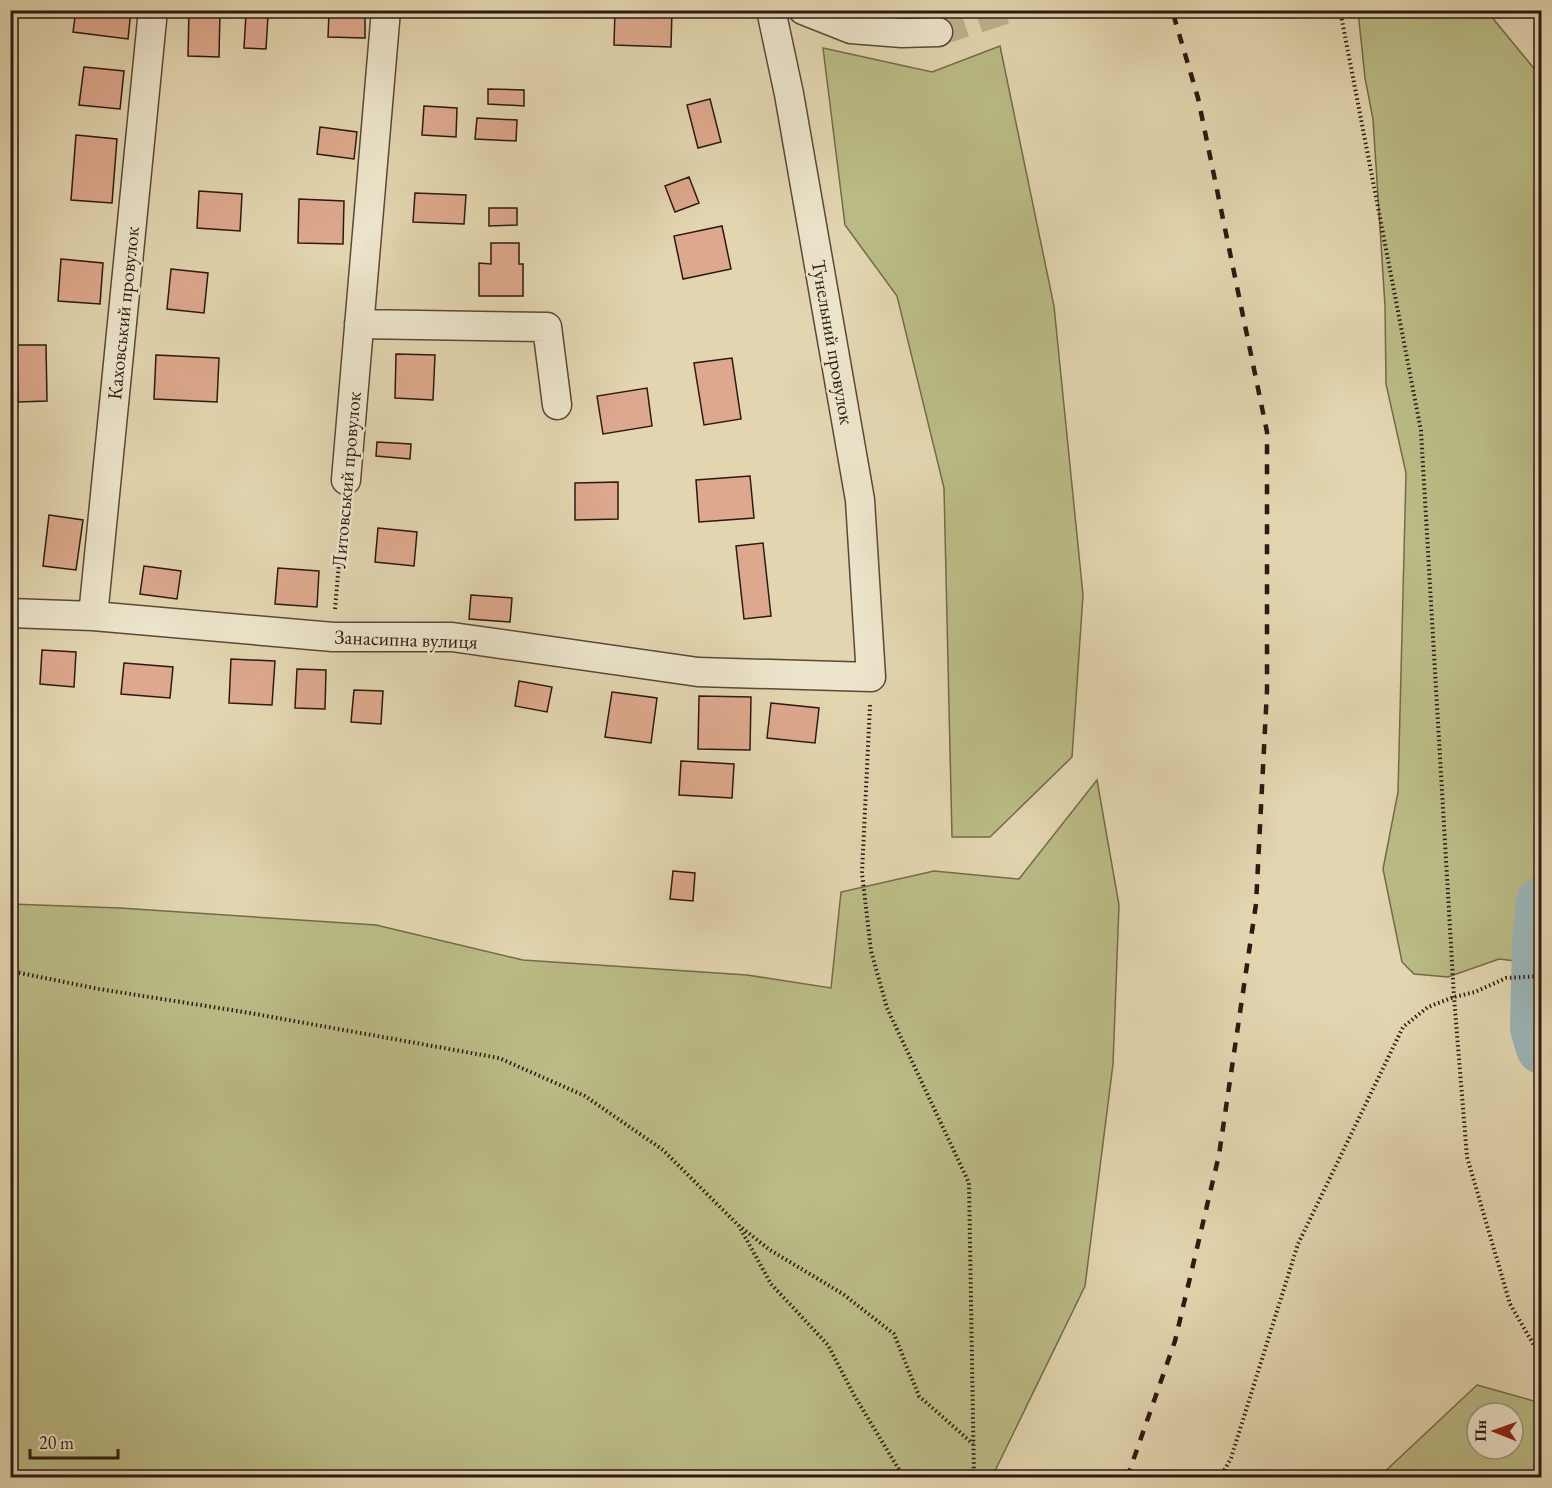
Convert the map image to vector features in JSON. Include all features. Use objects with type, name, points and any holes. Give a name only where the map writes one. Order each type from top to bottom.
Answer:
[{"type":"street","name":"Каховський провулок","points":[[93,616],[153,10]]},
{"type":"street","name":"Литовський провулок","points":[[346,480],[386,10]]},
{"type":"street","name":"Тунельний провулок","points":[[771,10],[789,94],[860,501],[872,677]]},
{"type":"street","points":[[803,10],[850,28],[902,33],[938,32]]},
{"type":"street","points":[[359,324],[547,327],[556,405]]},
{"type":"street","name":"Занасипна вулиця","points":[[10,613],[93,616],[333,637],[452,637],[698,672],[872,677]]},
{"type":"path","points":[[1340,10],[1421,431],[1454,997],[1467,1157],[1510,1304],[1542,1359]]},
{"type":"path","name":"Литовський провулок","points":[[333,637],[346,480]]},
{"type":"path","points":[[872,677],[862,873],[871,951],[887,1008],[969,1183],[974,1478]]},
{"type":"path","points":[[10,971],[99,989],[244,1012],[499,1058],[585,1096],[663,1150],[739,1226],[770,1250],[843,1294],[894,1334],[920,1396],[973,1444]]},
{"type":"path","points":[[1220,1478],[1231,1458],[1298,1244],[1403,1027],[1428,1007],[1454,997],[1475,992],[1506,978],[1542,976]]},
{"type":"path","points":[[739,1226],[771,1284],[828,1345],[854,1395],[904,1478]]},
{"type":"green space","points":[[1358,11],[1489,11],[1541,77],[1541,964],[1499,959],[1448,977],[1414,974],[1402,962],[1383,869],[1398,792],[1406,473],[1386,384],[1385,306],[1373,119],[1365,78]]},
{"type":"green space","points":[[1000,46],[1054,306],[1083,595],[1072,757],[990,837],[952,837],[944,488],[897,296],[845,225],[823,48],[932,72]]},
{"type":"green space","points":[[1097,780],[1119,905],[1113,1064],[1085,1286],[992,1477],[11,1477],[11,904],[120,908],[376,925],[523,960],[747,975],[831,988],[841,892],[934,871],[1019,879]]},
{"type":"green space","points":[[1477,1385],[1541,1403],[1536,1477],[1379,1477]]},
{"type":"building","points":[[76,10],[131,10],[128,39],[73,32]]},
{"type":"building","points":[[189,10],[220,11],[219,57],[188,56]]},
{"type":"building","points":[[615,10],[672,10],[671,47],[614,45]]},
{"type":"building","points":[[329,13],[365,14],[365,38],[328,37]]},
{"type":"building","points":[[246,14],[268,16],[266,49],[244,48]]},
{"type":"building","points":[[84,67],[124,71],[120,109],[79,105]]},
{"type":"building","points":[[488,89],[524,90],[524,106],[488,104]]},
{"type":"building","points":[[710,99],[721,142],[698,148],[687,105]]},
{"type":"building","points":[[424,106],[457,108],[456,137],[422,135]]},
{"type":"building","points":[[477,118],[517,120],[516,141],[475,139]]},
{"type":"building","points":[[320,127],[357,132],[354,159],[317,154]]},
{"type":"building","points":[[76,135],[117,139],[112,203],[71,200]]},
{"type":"building","points":[[689,177],[699,203],[675,212],[665,186]]},
{"type":"building","points":[[199,191],[242,194],[240,231],[197,228]]},
{"type":"building","points":[[415,193],[466,195],[464,224],[413,222]]},
{"type":"building","points":[[299,199],[344,201],[343,244],[298,243]]},
{"type":"building","points":[[489,208],[517,208],[517,225],[489,226]]},
{"type":"building","points":[[722,226],[731,269],[683,279],[674,236]]},
{"type":"building","points":[[491,243],[519,243],[519,264],[523,264],[523,296],[479,296],[479,263],[491,264]]},
{"type":"building","points":[[61,259],[103,263],[100,304],[58,301]]},
{"type":"building","points":[[171,269],[208,273],[204,313],[167,309]]},
{"type":"building","points":[[17,345],[46,345],[47,401],[18,402]]},
{"type":"building","points":[[396,354],[435,355],[433,400],[395,398]]},
{"type":"building","points":[[156,355],[219,358],[217,402],[154,399]]},
{"type":"building","points":[[732,358],[741,419],[704,425],[694,363]]},
{"type":"building","points":[[647,388],[652,426],[603,434],[597,396]]},
{"type":"building","points":[[377,442],[411,444],[410,459],[376,456]]},
{"type":"building","points":[[750,476],[754,518],[699,522],[696,480]]},
{"type":"building","points":[[618,482],[618,519],[575,520],[575,483]]},
{"type":"building","points":[[49,515],[83,520],[76,570],[43,566]]},
{"type":"building","points":[[378,528],[417,532],[414,566],[375,562]]},
{"type":"building","points":[[763,543],[771,616],[744,619],[736,546]]},
{"type":"building","points":[[144,566],[181,571],[177,599],[140,594]]},
{"type":"building","points":[[278,568],[319,571],[317,607],[275,604]]},
{"type":"building","points":[[471,595],[512,598],[510,622],[469,619]]},
{"type":"building","points":[[42,650],[76,652],[74,687],[40,684]]},
{"type":"building","points":[[231,659],[275,661],[272,705],[229,703]]},
{"type":"building","points":[[124,663],[173,667],[170,698],[121,694]]},
{"type":"building","points":[[297,669],[326,670],[325,709],[295,708]]},
{"type":"building","points":[[519,681],[552,687],[547,712],[515,706]]},
{"type":"building","points":[[354,690],[383,691],[381,724],[351,722]]},
{"type":"building","points":[[612,692],[657,698],[651,743],[605,737]]},
{"type":"building","points":[[699,696],[751,697],[750,750],[698,749]]},
{"type":"building","points":[[771,703],[819,708],[815,743],[767,738]]},
{"type":"building","points":[[681,761],[734,764],[732,798],[679,795]]},
{"type":"building","points":[[673,871],[695,873],[693,901],[670,899]]},
{"type":"waterway","points":[[1542,902],[1538,943],[1536,1028],[1542,1048]]},
{"type":"tunnel","points":[[938,32],[1005,10]]},
{"type":"railway","points":[[1127,1478],[1175,1341],[1219,1155],[1256,904],[1267,690],[1267,432],[1198,98],[1172,10]]}]
